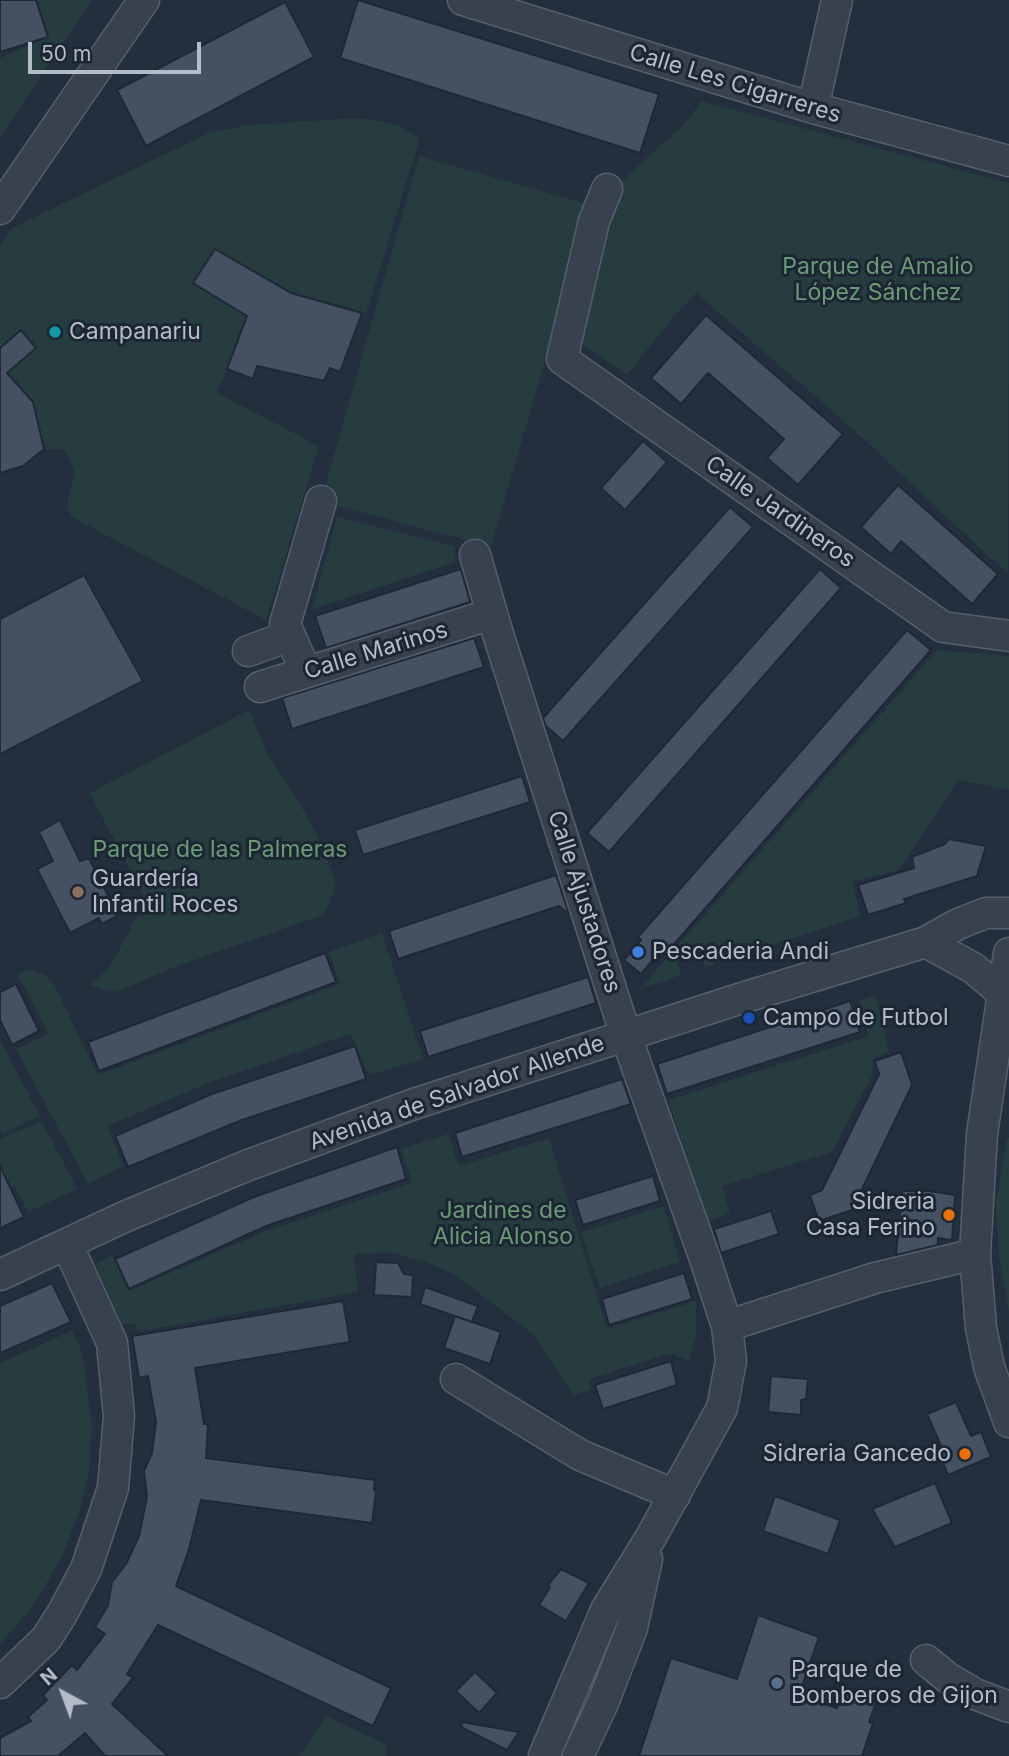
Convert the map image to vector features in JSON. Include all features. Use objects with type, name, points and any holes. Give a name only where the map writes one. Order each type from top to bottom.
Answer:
[{"type":"street","points":[[0,208],[144,0]]},
{"type":"street","name":"Calle Les Cigarreres","points":[[463,0],[813,108],[1009,162]]},
{"type":"street","points":[[813,108],[837,0]]},
{"type":"street","name":"Calle Jardineros","points":[[607,189],[594,221],[562,359],[943,627],[1009,636]]},
{"type":"street","points":[[306,672],[285,624],[321,501]]},
{"type":"street","name":"Calle Ajustadores","points":[[475,555],[626,1036],[727,1326],[731,1361],[722,1408],[651,1537]]},
{"type":"street","name":"Calle Marinos","points":[[260,687],[492,614]]},
{"type":"street","points":[[248,651],[290,636]]},
{"type":"street","name":"Avenida de Salvador Allende","points":[[0,1275],[246,1166],[414,1104],[926,942],[958,924],[986,914],[1009,913]]},
{"type":"street","points":[[926,942],[973,968],[1003,993]]},
{"type":"street","points":[[1009,953],[982,1133],[975,1254],[981,1328],[989,1367],[1009,1422]]},
{"type":"street","points":[[0,1683],[46,1639],[62,1614],[86,1569],[113,1488],[119,1416],[112,1343],[66,1244]]},
{"type":"street","points":[[727,1326],[875,1278],[975,1254]]},
{"type":"street","points":[[456,1379],[580,1455],[675,1494]]},
{"type":"street","points":[[544,1756],[606,1610],[651,1537]]},
{"type":"street","points":[[578,1756],[603,1703],[632,1628],[651,1537]]},
{"type":"street","points":[[926,1660],[948,1678],[975,1694],[1009,1707]]},
{"type":"green space","points":[[36,0],[92,0],[0,137],[0,58],[48,37]]},
{"type":"green space","name":"Parque de Amalio López Sánchez","points":[[701,101],[1009,183],[1008,574],[854,430],[696,293],[627,375],[581,343],[614,188],[686,123]]},
{"type":"green space","points":[[357,118],[404,128],[420,138],[366,314],[291,293],[215,250],[193,283],[278,334],[227,369],[217,393],[319,446],[266,620],[72,517],[68,509],[68,499],[75,474],[70,462],[64,450],[44,449],[33,402],[7,373],[36,347],[21,330],[0,348],[0,245],[12,228],[211,132],[249,125]]},
{"type":"green space","points":[[419,156],[590,205],[491,547],[321,501]]},
{"type":"green space","points":[[337,517],[454,546],[456,562],[312,609]]},
{"type":"green space","points":[[937,650],[1009,656],[1009,790],[958,780],[899,870],[852,882],[861,916],[705,967],[700,952],[677,959],[681,975],[640,989]]},
{"type":"green space","name":"Parque de las Palmeras","points":[[249,710],[266,751],[324,849],[336,884],[329,906],[323,915],[174,967],[124,989],[113,992],[90,985],[110,967],[145,900],[90,793]]},
{"type":"green space","points":[[382,933],[423,1059],[369,1075],[351,1034],[210,1082],[107,1126],[124,1166],[88,1184],[16,1049],[48,1034],[17,973],[31,969],[45,975],[54,984],[98,1075],[340,984],[329,952]]},
{"type":"green space","points":[[876,995],[889,1052],[872,1059],[873,1074],[832,1152],[722,1186],[730,1213],[708,1222],[668,1100],[869,1036],[859,1001]]},
{"type":"green space","points":[[0,1039],[40,1116],[2,1134],[0,1129]]},
{"type":"green space","points":[[42,1121],[77,1189],[28,1212],[14,1185],[0,1191],[0,1139]]},
{"type":"green space","name":"Jardines de Alicia Alonso","points":[[448,1134],[459,1166],[549,1138],[607,1329],[696,1301],[696,1336],[689,1361],[671,1353],[589,1379],[591,1390],[573,1395],[534,1335],[455,1275],[426,1262],[392,1253],[354,1254],[358,1292],[136,1332],[135,1324],[122,1324],[95,1264],[112,1255],[129,1291],[268,1230],[412,1183],[401,1149]]},
{"type":"green space","points":[[1007,1138],[1009,1312],[999,1258],[996,1201]]},
{"type":"green space","points":[[664,1206],[680,1262],[600,1288],[581,1232]]},
{"type":"green space","points":[[72,1331],[82,1352],[92,1425],[89,1472],[81,1507],[61,1559],[32,1607],[0,1644],[0,1363]]},
{"type":"green space","points":[[326,1716],[387,1745],[387,1756],[299,1756]]},
{"type":"building","points":[[0,0],[36,0],[48,37],[0,52]]},
{"type":"building","points":[[358,0],[659,94],[640,153],[340,58]]},
{"type":"building","points":[[285,2],[314,57],[146,146],[117,90]]},
{"type":"building","points":[[215,249],[291,293],[362,313],[340,372],[330,368],[324,381],[257,366],[253,379],[227,369],[247,316],[193,283]]},
{"type":"building","points":[[706,315],[843,434],[798,485],[767,458],[784,439],[708,373],[681,404],[651,378]]},
{"type":"building","points":[[21,330],[36,348],[7,373],[33,402],[44,449],[23,466],[0,473],[0,348]]},
{"type":"building","points":[[643,441],[667,462],[625,510],[601,488]]},
{"type":"building","points":[[898,485],[998,574],[972,604],[901,541],[891,554],[861,527]]},
{"type":"building","points":[[730,507],[753,527],[563,741],[546,726],[543,718]]},
{"type":"building","points":[[461,569],[470,602],[326,648],[315,616]]},
{"type":"building","points":[[820,569],[841,588],[609,852],[587,833]]},
{"type":"building","points":[[84,575],[143,681],[0,754],[0,619]]},
{"type":"building","points":[[907,630],[931,650],[662,958],[658,954],[641,974],[624,960],[641,940],[638,937]]},
{"type":"building","points":[[474,638],[484,667],[292,729],[282,698]]},
{"type":"building","points":[[522,776],[530,802],[363,855],[355,830]]},
{"type":"building","name":"Guardería Infantil Roces","points":[[60,820],[80,861],[89,858],[118,915],[102,924],[99,918],[70,933],[37,869],[53,861],[39,832]]},
{"type":"building","points":[[949,839],[986,846],[977,876],[904,899],[906,903],[868,915],[858,885],[914,868],[912,857],[945,844]]},
{"type":"building","points":[[556,875],[569,914],[559,906],[398,959],[389,931]]},
{"type":"building","points":[[325,953],[336,982],[99,1071],[88,1042]]},
{"type":"building","points":[[588,977],[596,1003],[428,1057],[420,1031]]},
{"type":"building","points":[[16,984],[39,1031],[12,1045],[0,1020],[0,992]]},
{"type":"building","points":[[850,1001],[860,1032],[667,1094],[657,1064]]},
{"type":"building","points":[[355,1046],[366,1079],[242,1120],[128,1167],[115,1136],[212,1094]]},
{"type":"building","points":[[901,1052],[912,1085],[852,1210],[819,1221],[810,1195],[822,1190],[879,1074],[875,1061]]},
{"type":"building","points":[[622,1079],[631,1104],[462,1157],[455,1133]]},
{"type":"building","points":[[397,1147],[406,1179],[266,1226],[129,1289],[115,1259],[254,1197]]},
{"type":"building","points":[[0,1166],[24,1217],[0,1228]]},
{"type":"building","points":[[653,1176],[660,1201],[583,1225],[575,1200]]},
{"type":"building","points":[[902,1191],[955,1195],[952,1240],[938,1238],[938,1245],[896,1255]]},
{"type":"building","points":[[771,1211],[779,1234],[721,1253],[714,1229]]},
{"type":"building","points":[[376,1262],[398,1263],[404,1274],[413,1275],[412,1297],[374,1295]]},
{"type":"building","points":[[684,1273],[692,1299],[609,1325],[602,1299]]},
{"type":"building","points":[[52,1283],[71,1322],[0,1353],[0,1306]]},
{"type":"building","points":[[425,1287],[478,1306],[472,1322],[420,1304]]},
{"type":"building","points":[[343,1301],[350,1342],[195,1368],[204,1424],[208,1424],[206,1458],[375,1480],[372,1523],[201,1500],[189,1549],[176,1586],[391,1688],[373,1726],[158,1625],[127,1674],[133,1678],[112,1704],[168,1756],[105,1756],[85,1733],[58,1756],[0,1756],[0,1738],[31,1721],[28,1717],[47,1700],[43,1695],[72,1665],[77,1670],[105,1634],[95,1627],[108,1605],[112,1582],[126,1564],[139,1536],[147,1497],[144,1471],[152,1453],[156,1422],[148,1376],[139,1378],[132,1336]]},
{"type":"building","points":[[455,1316],[501,1332],[490,1364],[444,1348]]},
{"type":"building","points":[[671,1361],[677,1385],[603,1409],[595,1385]]},
{"type":"building","points":[[771,1376],[808,1379],[806,1399],[801,1400],[801,1415],[768,1412]]},
{"type":"building","points":[[956,1402],[971,1436],[981,1432],[991,1457],[948,1475],[938,1450],[942,1448],[927,1414]]},
{"type":"building","points":[[935,1483],[952,1523],[895,1547],[872,1509]]},
{"type":"building","points":[[775,1496],[840,1520],[828,1554],[763,1531]]},
{"type":"building","points":[[561,1569],[589,1583],[566,1621],[539,1605],[550,1587],[548,1585]]},
{"type":"building","points":[[758,1615],[819,1637],[799,1695],[837,1708],[843,1692],[876,1703],[869,1722],[873,1723],[862,1756],[639,1756],[671,1658],[737,1679]]},
{"type":"building","points":[[475,1672],[497,1693],[479,1713],[456,1691]]},
{"type":"building","points":[[462,1722],[519,1732],[507,1750],[461,1727]]},
{"type":"place","name":"Campanariu","points":[[55,332]]},
{"type":"place","name":"Guardería Infantil Roces","points":[[78,892]]},
{"type":"place","name":"Pescaderia Andi","points":[[638,952]]},
{"type":"place","name":"Campo de Futbol","points":[[749,1018]]},
{"type":"place","name":"Sidreria Casa Ferino","points":[[949,1215]]},
{"type":"place","name":"Sidreria Gancedo","points":[[965,1454]]},
{"type":"place","name":"Parque de Bomberos de Gijon","points":[[777,1683]]}]
